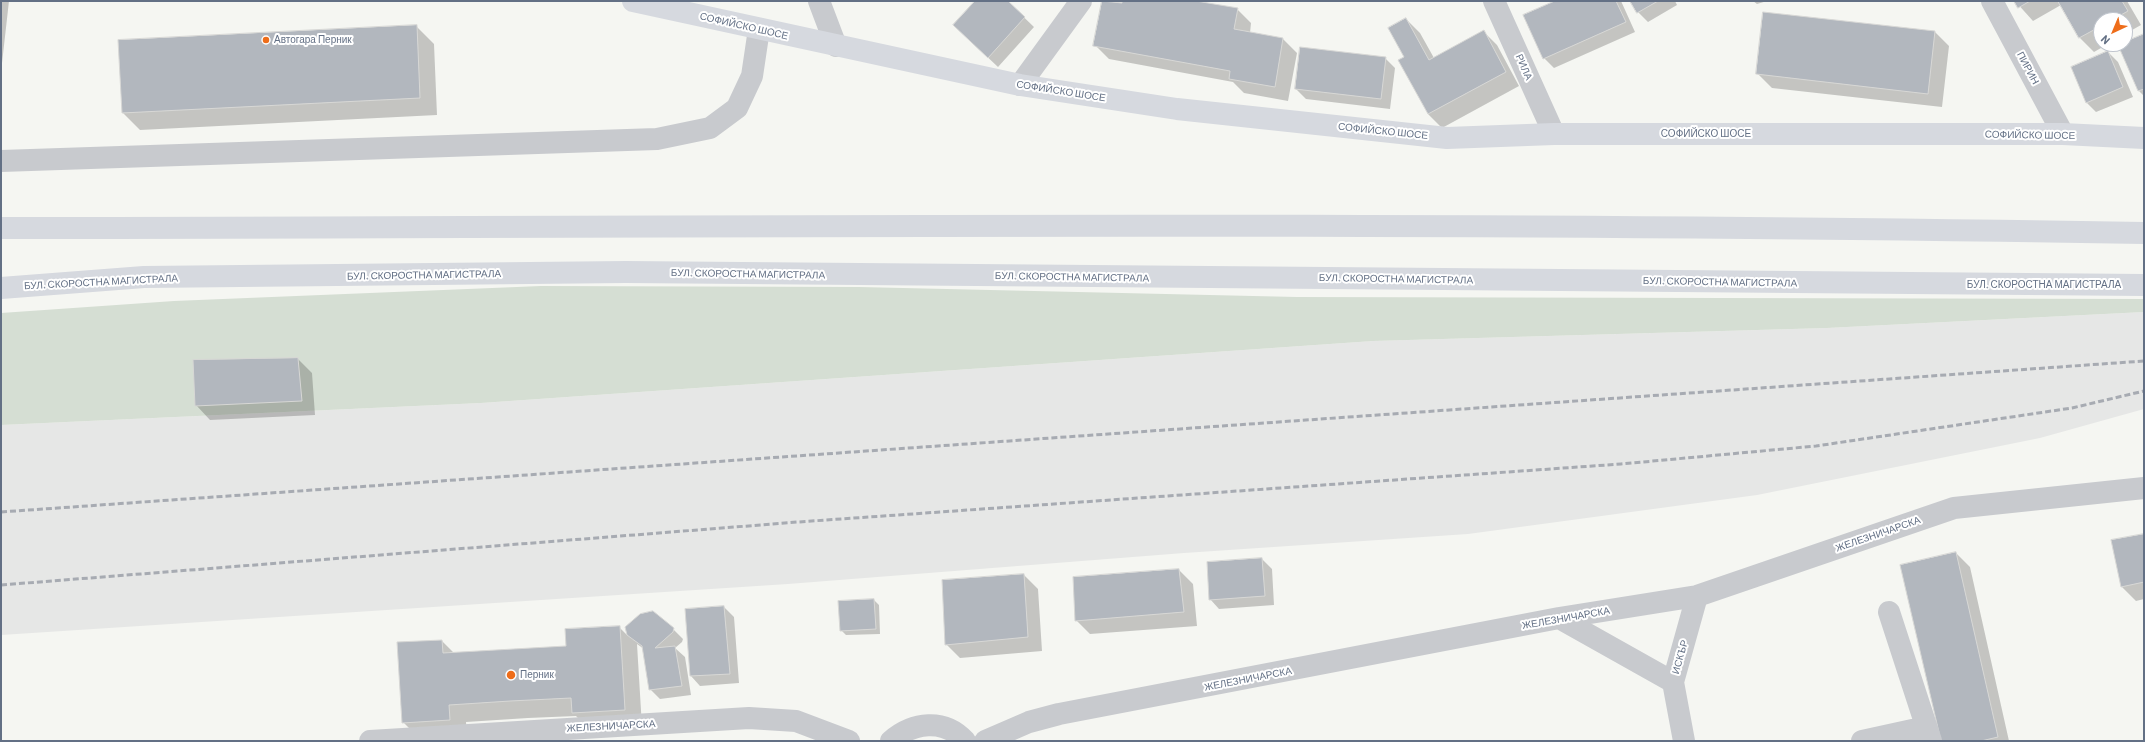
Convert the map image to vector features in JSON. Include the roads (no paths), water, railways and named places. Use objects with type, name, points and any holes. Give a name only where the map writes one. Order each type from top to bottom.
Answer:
[{"type":"main road","name":"СОФИЙСКО ШОСЕ","points":[[632,1],[1020,85],[1177,110],[1447,138],[1554,134],[2063,134],[2144,138]]},
{"type":"main road","points":[[1,228],[1257,226],[1873,228],[2144,233]]},
{"type":"main road","name":"БУЛ. СКОРОСТНА МАГИСТРАЛА","points":[[1,288],[144,277],[626,272],[2144,285]]},
{"type":"street","points":[[819,1],[836,46]]},
{"type":"street","points":[[1020,85],[1081,1]]},
{"type":"street","name":"РИЛА","points":[[1494,1],[1554,134]]},
{"type":"street","name":"ПИРИН","points":[[1992,1],[2063,134]]},
{"type":"street","points":[[1,161],[657,138],[710,128],[737,108],[752,76],[758,29]]},
{"type":"street","name":"ЖЕЛЕЗНИЧАРСКА","points":[[985,741],[1029,722],[1059,714],[1559,618],[1697,596],[1954,508],[2144,488]]},
{"type":"street","name":"ИСКЪР","points":[[1684,741],[1673,682],[1697,596]]},
{"type":"street","points":[[1862,741],[1929,734],[1889,612]]},
{"type":"street","points":[[1559,618],[1673,682]]},
{"type":"street","name":"ЖЕЛЕЗНИЧАРСКА","points":[[370,741],[749,718],[796,721],[849,741]]},
{"type":"street","points":[[891,741],[900,733],[925,725],[938,726],[951,730],[965,741]]},
{"type":"railway","points":[[1,512],[2144,361]]},
{"type":"railway","points":[[1,585],[798,522],[1621,464],[1816,446],[2072,408],[2144,391]]},
{"type":"place","name":"Автогара Перник","points":[[266,40]]},
{"type":"place","name":"Перник","points":[[511,675]]}]
